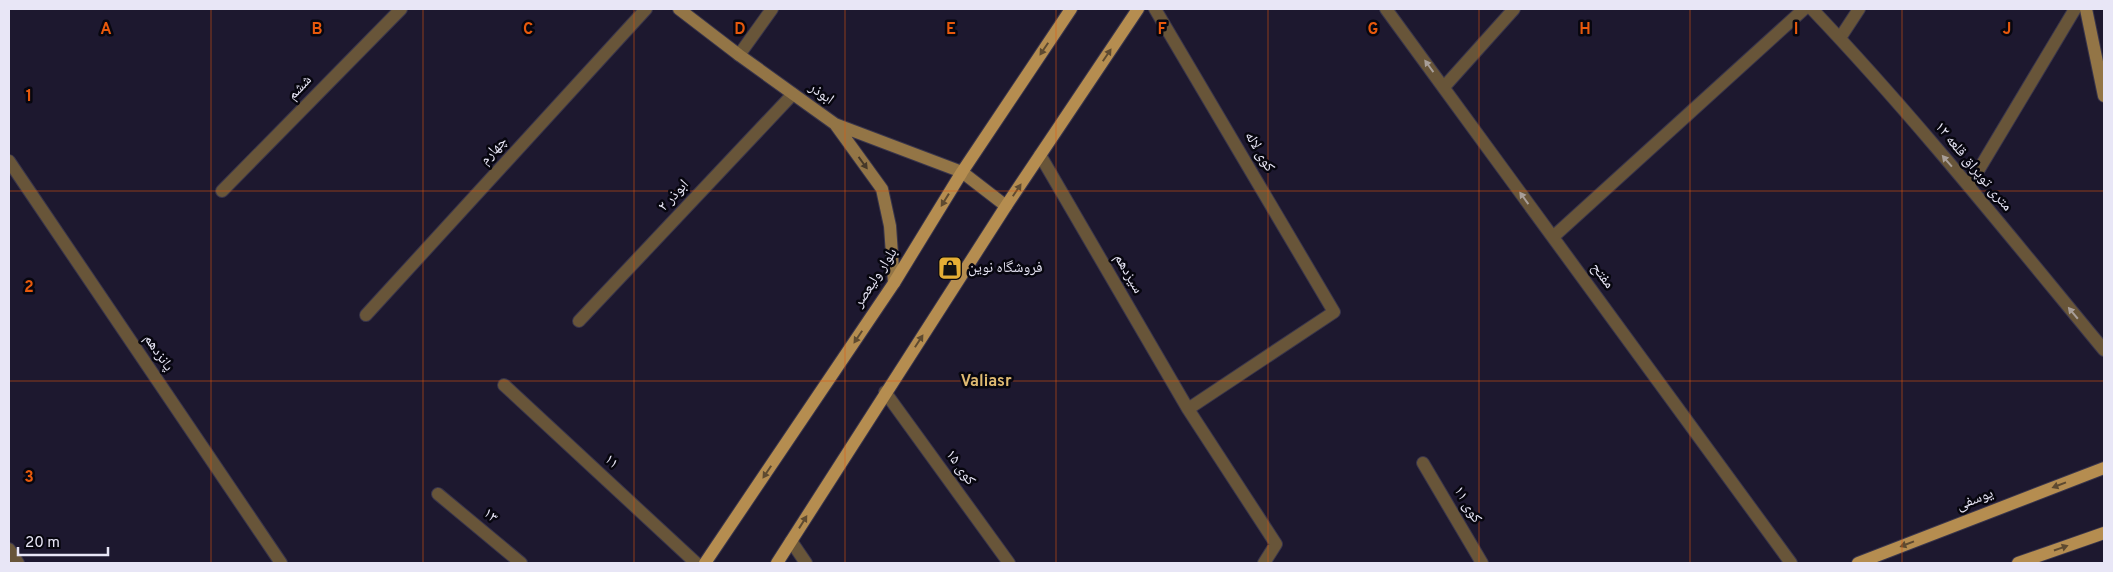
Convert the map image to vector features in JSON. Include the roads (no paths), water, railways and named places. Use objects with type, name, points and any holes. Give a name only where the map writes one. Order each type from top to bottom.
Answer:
[{"type":"main road","name":"ابوذر","points":[[680,9],[739,55],[835,124],[962,172],[1006,206]]},
{"type":"main road","name":"بلوار ولیعصر","points":[[705,563],[894,283],[962,172],[1071,9]]},
{"type":"main road","points":[[777,563],[1006,206],[1138,9]]},
{"type":"main road","points":[[2086,9],[2104,96]]},
{"type":"main road","points":[[835,124],[882,189],[890,226],[894,283]]},
{"type":"main road","name":"یوسفی","points":[[1858,563],[2104,468]]},
{"type":"main road","points":[[2018,563],[2104,533]]},
{"type":"street","name":"ششم","points":[[222,191],[401,9]]},
{"type":"street","name":"چهارم","points":[[366,315],[646,9]]},
{"type":"street","points":[[739,55],[772,9]]},
{"type":"street","name":"کوی لاله","points":[[1155,9],[1334,312],[1188,409]]},
{"type":"street","name":"مفتح","points":[[1386,9],[1791,563]]},
{"type":"street","points":[[1444,87],[1514,9]]},
{"type":"street","points":[[1553,237],[1804,9]]},
{"type":"street","name":"۱۲ متری توپراق قلعه","points":[[1812,9],[1840,38],[1969,186],[2104,350]]},
{"type":"street","points":[[1840,38],[1859,9]]},
{"type":"street","points":[[1969,186],[2075,9]]},
{"type":"street","name":"۲ ابوذر","points":[[579,321],[793,94]]},
{"type":"street","name":"سیزدهم","points":[[1040,155],[1188,409],[1276,544],[1264,563]]},
{"type":"street","name":"پانزدهم","points":[[9,161],[281,563]]},
{"type":"street","name":"۱۱","points":[[504,385],[696,563]]},
{"type":"street","name":"کوی ۱۵","points":[[885,392],[1009,563]]},
{"type":"street","name":"کوی ۱۱","points":[[1423,463],[1482,563]]},
{"type":"street","name":"۱۳","points":[[438,494],[521,563]]},
{"type":"street","points":[[791,542],[806,563]]},
{"type":"street","points":[[9,549],[18,563]]},
{"type":"place","name":"فروشگاه نوین","points":[[950,268]]},
{"type":"district","name":"Valiasr","points":[[986,382]]}]
